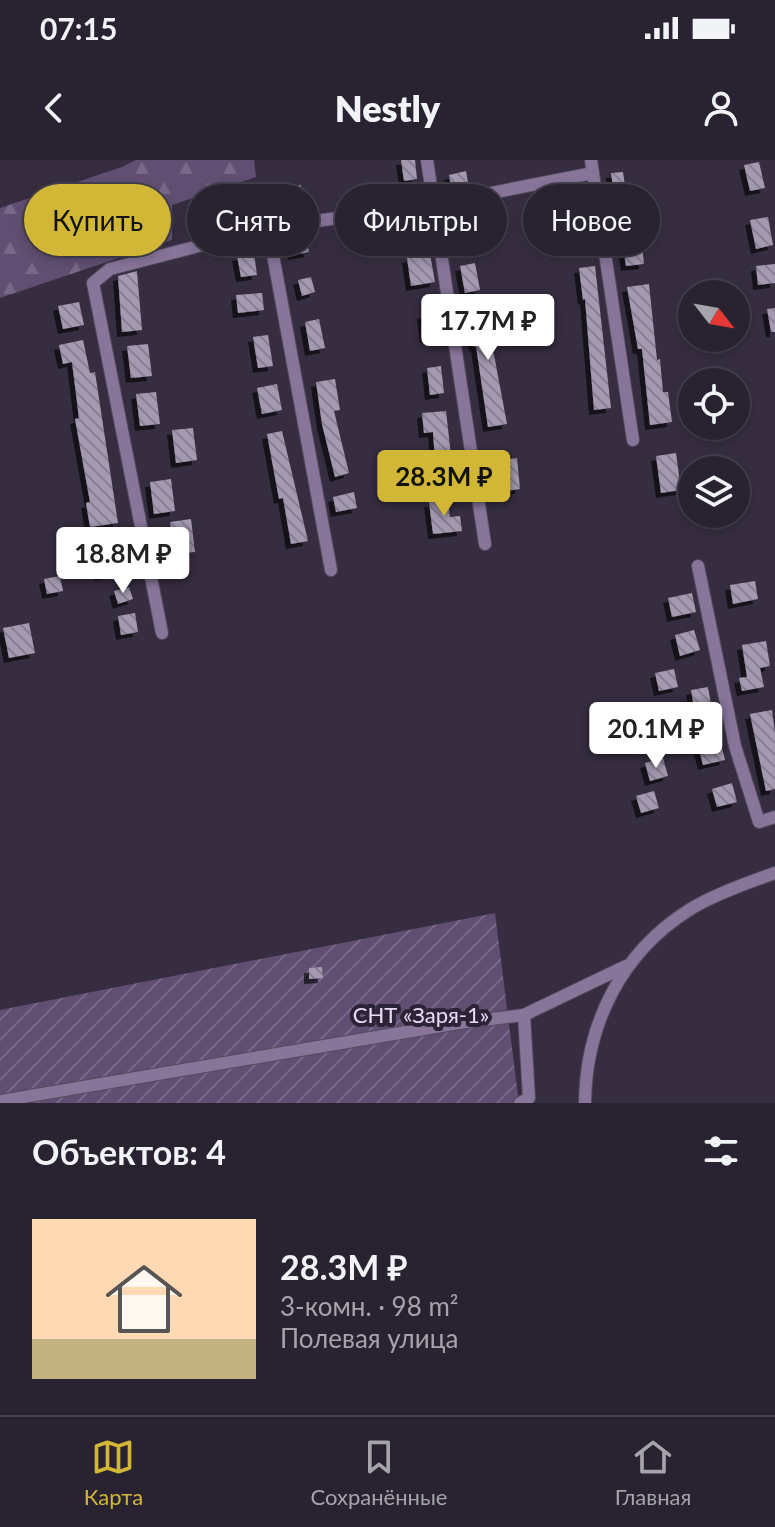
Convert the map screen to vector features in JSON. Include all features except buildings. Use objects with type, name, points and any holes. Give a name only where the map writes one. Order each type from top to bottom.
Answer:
[{"type":"street","points":[[427,160],[431,184]]},
{"type":"street","points":[[507,187],[592,167],[633,440]]},
{"type":"street","points":[[162,633],[93,283],[110,269],[187,249]]},
{"type":"street","points":[[273,256],[331,570]]},
{"type":"street","points":[[443,256],[485,544]]},
{"type":"street","points":[[698,566],[739,758],[759,822],[775,817]]},
{"type":"street","points":[[585,1103],[592,1038],[608,998],[626,966],[651,939],[691,908],[775,873]]},
{"type":"street","points":[[0,1101],[459,1023],[524,1015],[626,966]]},
{"type":"street","points":[[520,1103],[529,1098],[524,1015]]},
{"type":"green space","points":[[136,160],[254,160],[256,177],[235,184],[187,184],[187,200],[172,205],[171,240],[171,184],[71,184]]},
{"type":"green space","points":[[24,200],[24,256],[125,256],[0,298],[0,208]]},
{"type":"green space","name":"СНТ «Заря-1»","points":[[495,913],[519,1103],[0,1103],[0,1010]]}]
